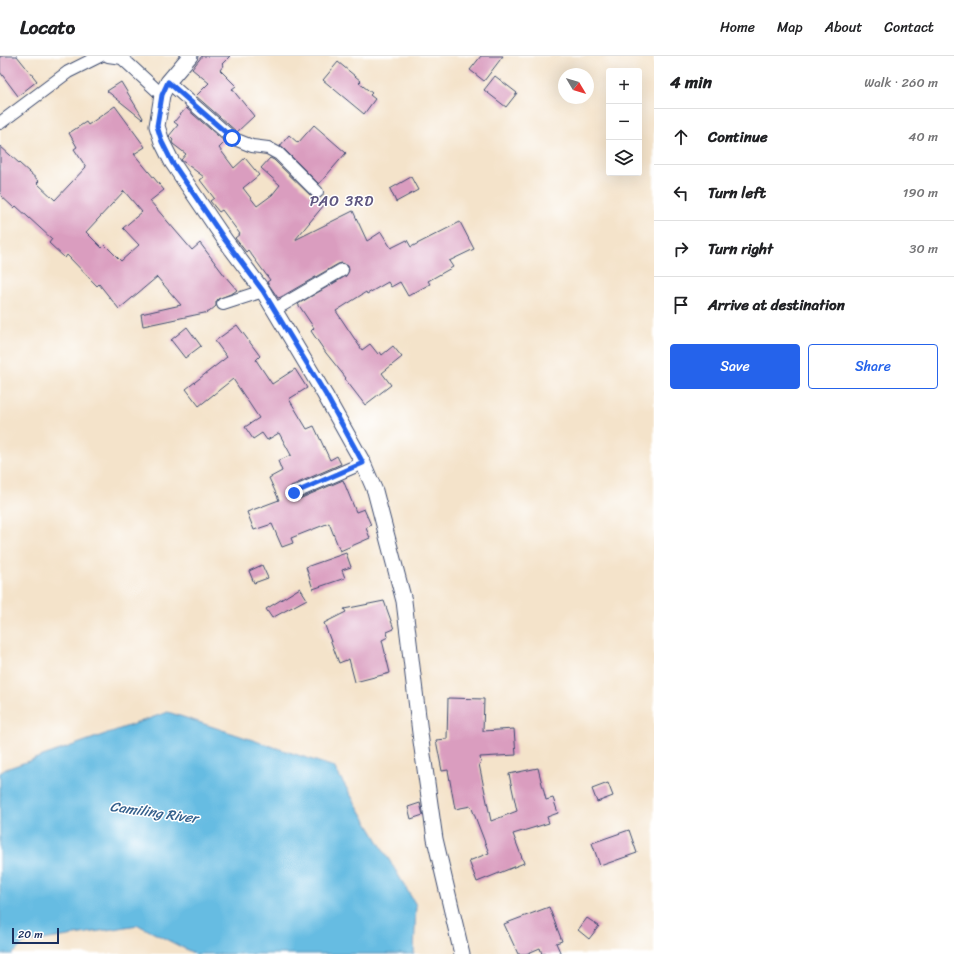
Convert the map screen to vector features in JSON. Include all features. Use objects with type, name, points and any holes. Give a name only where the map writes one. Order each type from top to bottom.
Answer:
[{"type":"street","points":[[0,123],[68,72],[100,56]]},
{"type":"street","points":[[108,56],[122,58],[232,138],[252,146],[268,148],[279,154],[317,192]]},
{"type":"street","points":[[190,56],[165,89],[157,126],[162,142],[172,162],[225,240],[263,291],[326,395],[363,463],[375,491],[404,601],[435,839],[462,954]]},
{"type":"street","points":[[274,310],[342,270]]},
{"type":"street","points":[[223,304],[263,291]]},
{"type":"street","points":[[294,493],[363,463]]},
{"type":"water","name":"Camiling River","points":[[168,712],[334,767],[416,905],[414,954],[195,954],[138,925],[24,943],[13,954],[0,954],[0,773],[6,769]]},
{"type":"building","points":[[0,56],[17,56],[37,81],[18,96],[0,72]]},
{"type":"building","points":[[202,56],[230,56],[222,64],[224,65],[220,70],[236,86],[232,89],[254,116],[237,132],[196,96],[209,83],[192,69]]},
{"type":"building","points":[[481,56],[503,56],[484,81],[470,70]]},
{"type":"building","points":[[338,62],[361,81],[359,83],[372,93],[370,95],[375,99],[364,114],[323,80]]},
{"type":"building","points":[[495,76],[517,93],[506,107],[484,90]]},
{"type":"building","points":[[121,82],[143,118],[142,119],[107,91]]},
{"type":"building","points":[[115,106],[145,147],[134,154],[164,190],[150,201],[192,250],[200,243],[237,290],[218,299],[216,306],[209,312],[143,326],[141,314],[181,305],[157,277],[119,309],[99,284],[97,286],[67,255],[65,258],[49,243],[52,239],[16,206],[14,208],[0,195],[0,146],[39,181],[37,183],[55,200],[86,167],[74,149],[77,147],[69,133],[86,122],[88,125]],"holes":[[[124,191],[142,212],[123,228],[139,245],[121,261],[105,245],[102,248],[86,232]]]},
{"type":"building","points":[[186,108],[225,142],[219,148],[234,168],[245,158],[259,175],[243,188],[257,206],[272,195],[280,185],[261,168],[270,158],[274,160],[312,197],[324,205],[295,240],[353,211],[367,241],[381,232],[391,248],[407,240],[411,247],[460,222],[474,249],[449,261],[453,267],[428,281],[430,284],[408,296],[400,282],[391,287],[388,282],[367,294],[366,292],[336,311],[362,350],[370,344],[378,354],[380,352],[382,355],[393,346],[402,357],[382,373],[391,385],[365,405],[311,331],[314,328],[298,304],[346,276],[349,270],[348,266],[342,263],[338,264],[278,298],[267,282],[270,280],[248,250],[246,252],[235,238],[240,234],[222,210],[219,212],[210,201],[214,198],[200,180],[204,177],[181,160],[186,154],[173,144],[173,140],[169,136],[178,125],[174,122]]},
{"type":"building","points":[[314,125],[346,153],[319,184],[280,146],[289,135],[298,143]]},
{"type":"building","points":[[411,177],[418,190],[396,202],[390,189]]},
{"type":"building","points":[[237,325],[260,356],[256,360],[272,384],[295,369],[307,388],[289,399],[307,429],[314,426],[330,460],[337,456],[341,464],[291,486],[287,492],[287,496],[293,500],[297,500],[343,480],[356,512],[364,509],[371,525],[366,528],[370,538],[340,551],[329,523],[291,538],[293,543],[282,547],[272,524],[254,530],[247,512],[279,500],[269,478],[282,471],[278,461],[291,455],[279,433],[267,440],[262,433],[253,439],[245,427],[259,418],[233,379],[199,406],[186,389],[227,357],[215,341]]},
{"type":"building","points":[[187,327],[201,346],[185,358],[171,340]]},
{"type":"building","points":[[346,553],[351,567],[342,570],[345,578],[313,589],[306,567]]},
{"type":"building","points":[[262,565],[268,578],[254,583],[249,571]]},
{"type":"building","points":[[300,588],[307,599],[272,618],[266,609]]},
{"type":"building","points":[[384,601],[394,629],[387,632],[388,637],[382,640],[390,673],[355,682],[349,659],[339,663],[324,623],[346,612],[344,609]]},
{"type":"building","points":[[448,698],[484,699],[483,731],[514,729],[516,755],[480,757],[481,763],[479,764],[491,821],[517,811],[509,774],[538,768],[546,800],[553,798],[558,813],[547,817],[549,823],[513,834],[524,863],[477,882],[469,861],[489,853],[471,806],[455,809],[448,770],[442,771],[436,740],[447,739]]},
{"type":"building","points":[[608,783],[613,796],[597,802],[592,789]]},
{"type":"building","points":[[420,803],[423,815],[411,819],[408,807]]},
{"type":"building","points":[[629,830],[637,853],[600,866],[592,843]]},
{"type":"building","points":[[549,907],[562,941],[556,943],[561,954],[542,954],[540,948],[526,954],[518,954],[504,924]]},
{"type":"building","points":[[587,918],[599,926],[589,939],[578,930]]},
{"type":"district","name":"PAO 3RD","points":[[342,201]]},
{"type":"route","points":[[232,138],[168,82],[162,95],[157,126],[162,142],[172,162],[225,240],[263,291],[326,395],[363,463],[294,493]]}]
